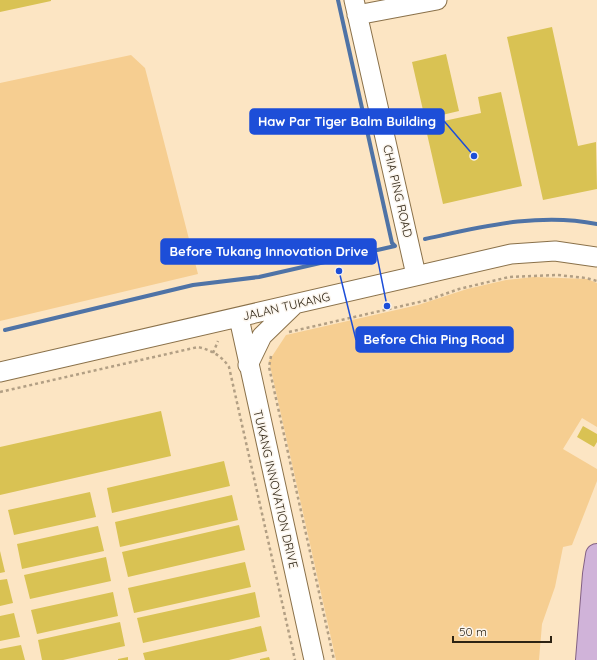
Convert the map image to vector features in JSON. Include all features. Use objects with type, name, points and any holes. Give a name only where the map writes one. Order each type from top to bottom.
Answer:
[{"type":"main road","points":[[587,660],[597,555]]},
{"type":"street","name":"CHIA PING ROAD","points":[[416,275],[355,8],[437,0]]},
{"type":"street","name":"JALAN TUKANG","points":[[0,372],[511,254],[555,251],[597,257]]},
{"type":"street","points":[[248,365],[262,336],[294,305]]},
{"type":"street","name":"TUKANG INNOVATION DRIVE","points":[[239,318],[248,365],[314,660]]},
{"type":"path","points":[[284,334],[428,300],[459,289],[509,277],[558,275],[586,278],[597,281]]},
{"type":"path","points":[[213,353],[218,341]]},
{"type":"path","points":[[0,392],[198,347],[225,360],[229,367],[295,660]]},
{"type":"path","points":[[271,353],[269,367],[334,660]]},
{"type":"shaded area","points":[[131,55],[145,68],[198,274],[0,321],[0,83]]},
{"type":"shaded area","points":[[534,277],[587,279],[597,283],[597,427],[582,418],[563,449],[597,469],[597,481],[572,545],[563,547],[555,587],[542,624],[539,660],[336,660],[269,361],[286,335],[418,305],[467,289],[506,280]]},
{"type":"building","points":[[0,0],[51,0],[51,1],[0,12]]},
{"type":"building","points":[[552,27],[578,146],[596,142],[597,189],[543,200],[507,37]]},
{"type":"building","points":[[446,54],[459,111],[425,119],[412,62]]},
{"type":"building","points":[[501,92],[522,186],[443,204],[425,125],[481,113],[478,97]]},
{"type":"building","points":[[161,411],[171,456],[0,495],[0,447]]},
{"type":"building","points":[[583,426],[597,434],[597,442],[594,447],[577,437]]},
{"type":"building","points":[[224,461],[230,486],[112,513],[107,488]]},
{"type":"building","points":[[90,492],[96,517],[14,535],[8,510]]},
{"type":"building","points":[[232,495],[238,520],[120,547],[115,522]]},
{"type":"building","points":[[239,525],[245,550],[128,577],[122,552]]},
{"type":"building","points":[[98,526],[104,551],[22,569],[17,544]]},
{"type":"building","points":[[0,551],[5,572],[0,573]]},
{"type":"building","points":[[106,557],[111,581],[30,599],[24,575]]},
{"type":"building","points":[[245,562],[251,587],[134,613],[128,588]]},
{"type":"building","points":[[7,579],[13,603],[0,606],[0,580]]},
{"type":"building","points":[[113,592],[118,616],[37,634],[31,610]]},
{"type":"building","points":[[255,592],[260,617],[143,643],[137,618]]},
{"type":"building","points":[[14,613],[20,637],[0,641],[0,616]]},
{"type":"building","points":[[120,622],[125,646],[63,660],[42,660],[38,640]]},
{"type":"building","points":[[261,626],[267,651],[229,660],[145,660],[143,653]]},
{"type":"building","points":[[21,645],[25,660],[0,660],[0,649]]},
{"type":"building","points":[[128,657],[128,660],[118,660],[118,659]]},
{"type":"building","points":[[269,657],[270,660],[260,660],[260,659]]},
{"type":"waterway","points":[[5,330],[193,285],[259,277],[395,246],[392,243],[338,0]]},
{"type":"waterway","points":[[425,239],[510,222],[532,220],[575,221],[597,224]]},
{"type":"place","name":"Haw Par Tiger Balm Building","points":[[474,156]]},
{"type":"place","name":"Before Chia Ping Road","points":[[339,271]]},
{"type":"place","name":"Before Tukang Innovation Drive","points":[[387,306]]}]
